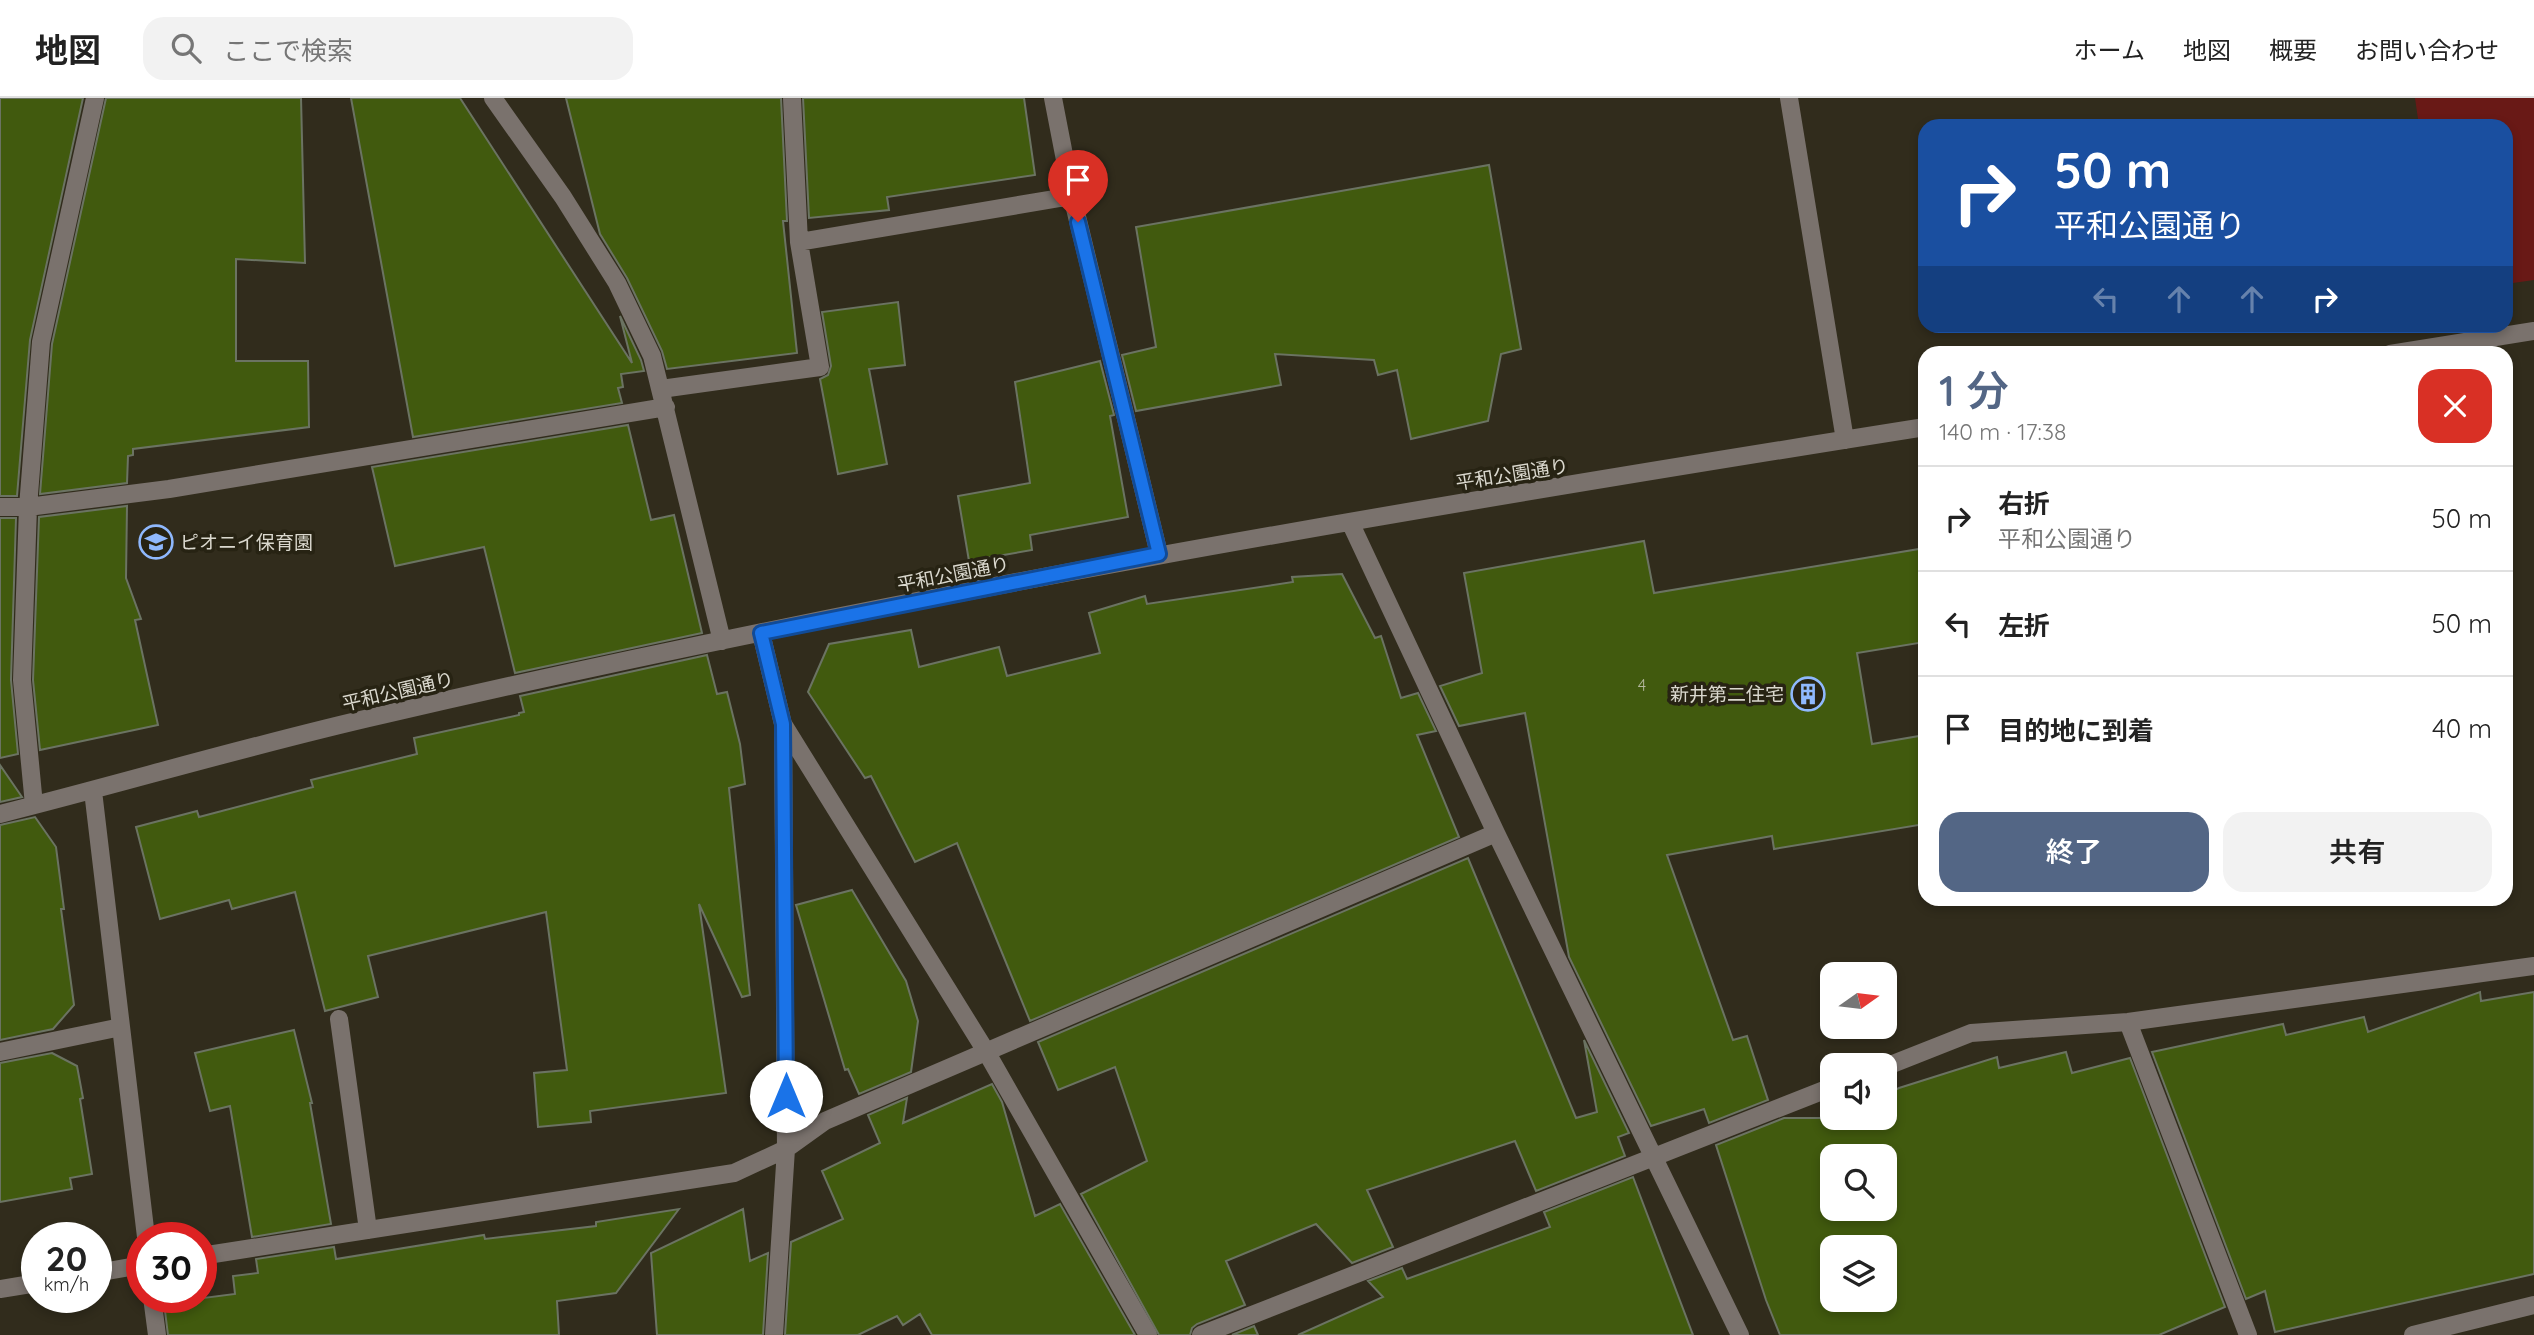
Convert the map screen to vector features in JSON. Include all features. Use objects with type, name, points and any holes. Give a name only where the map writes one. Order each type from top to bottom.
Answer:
[{"type":"street","points":[[34,805],[22,680],[29,507],[41,342],[95,98]]},
{"type":"street","points":[[493,98],[563,197],[617,283],[652,356],[722,641]]},
{"type":"street","points":[[0,507],[29,507],[169,489],[820,367],[799,242],[792,98]]},
{"type":"street","points":[[1053,98],[1072,196],[1159,554]]},
{"type":"street","points":[[1789,98],[1845,440]]},
{"type":"street","points":[[799,242],[1072,196]]},
{"type":"street","points":[[2440,346],[2534,331]]},
{"type":"street","name":"平和公園通り","points":[[0,814],[379,715],[761,633],[1159,554],[1918,428]]},
{"type":"street","points":[[1350,522],[1496,833],[1740,1335]]},
{"type":"street","points":[[761,633],[783,724],[786,1149],[774,1335]]},
{"type":"street","points":[[783,724],[987,1053],[1148,1335]]},
{"type":"street","points":[[93,791],[144,1222]]},
{"type":"street","points":[[217,1254],[734,1174],[786,1149],[825,1121],[1496,833]]},
{"type":"street","points":[[1897,1062],[1971,1034],[2128,1022],[2534,966]]},
{"type":"street","points":[[339,1018],[369,1230]]},
{"type":"street","points":[[2128,1022],[2249,1335]]},
{"type":"street","points":[[0,1052],[121,1027]]},
{"type":"street","points":[[1201,1335],[1820,1092]]},
{"type":"street","points":[[0,1289],[21,1286]]},
{"type":"street","points":[[2413,1335],[2534,1305]]},
{"type":"street","points":[[154,1313],[157,1335]]},
{"type":"shaded area","points":[[2415,98],[2534,98],[2534,280],[2513,283],[2513,119],[2418,119]]},
{"type":"building","points":[[0,98],[83,98],[30,340],[17,496],[0,496]]},
{"type":"building","points":[[106,98],[301,98],[305,263],[236,259],[236,361],[308,361],[309,427],[133,449],[133,455],[128,456],[127,483],[40,494],[52,344]]},
{"type":"building","points":[[351,98],[460,98],[632,363],[620,316],[644,371],[621,374],[623,387],[618,388],[622,403],[413,437]]},
{"type":"building","points":[[566,98],[781,98],[787,221],[783,221],[797,353],[667,369],[662,351],[627,278],[600,234]]},
{"type":"building","points":[[803,98],[1024,98],[1035,175],[887,197],[889,210],[809,218]]},
{"type":"building","points":[[1489,165],[1521,349],[1501,354],[1488,421],[1411,439],[1397,370],[1378,375],[1374,360],[1275,354],[1281,385],[1136,411],[1122,355],[1156,347],[1136,227]]},
{"type":"building","points":[[898,302],[905,365],[869,369],[887,464],[838,474],[820,379],[828,375],[831,366],[822,312]]},
{"type":"building","points":[[1100,361],[1114,415],[1110,416],[1128,517],[1030,535],[1032,550],[969,561],[958,496],[1030,483],[1015,382]]},
{"type":"building","points":[[628,425],[651,520],[674,515],[702,633],[515,673],[484,547],[395,566],[372,467]]},
{"type":"building","points":[[127,506],[126,578],[141,619],[135,620],[158,725],[40,750],[33,680],[39,517]]},
{"type":"building","points":[[0,518],[16,518],[11,680],[18,754],[0,758]]},
{"type":"building","points":[[1644,541],[1654,593],[1918,549],[1918,643],[1857,653],[1872,744],[1918,736],[1918,825],[1774,849],[1772,836],[1667,855],[1733,1040],[1747,1036],[1768,1100],[1709,1123],[1704,1109],[1651,1126],[1569,957],[1525,713],[1459,726],[1440,686],[1482,673],[1464,573]]},
{"type":"building","points":[[1342,574],[1375,638],[1381,636],[1401,698],[1418,693],[1436,731],[1417,735],[1459,837],[1030,1021],[957,843],[915,862],[871,776],[865,778],[808,692],[829,644],[911,630],[919,667],[999,647],[1007,676],[1100,653],[1089,613],[1145,596],[1147,604],[1293,582],[1292,577]]},
{"type":"building","points":[[707,655],[717,694],[727,692],[740,744],[745,784],[729,788],[750,995],[742,997],[699,904],[726,1093],[590,1111],[591,1122],[538,1127],[534,1073],[567,1070],[546,912],[368,956],[378,997],[325,1011],[295,892],[232,909],[229,900],[160,919],[136,827],[197,811],[199,817],[313,787],[311,780],[417,754],[414,738],[519,715],[524,712],[520,696]]},
{"type":"building","points":[[0,765],[22,797],[0,802]]},
{"type":"building","points":[[35,817],[56,847],[74,1005],[53,1029],[0,1040],[0,825]]},
{"type":"building","points":[[1468,858],[1576,1118],[1597,1112],[1584,1040],[1629,1133],[1618,1137],[1625,1156],[1536,1191],[1515,1141],[1367,1190],[1393,1247],[1352,1263],[1316,1224],[1226,1261],[1245,1305],[1197,1324],[1190,1335],[1159,1335],[1081,1194],[1147,1161],[1115,1067],[1058,1090],[1038,1042]]},
{"type":"building","points":[[852,890],[906,981],[918,1021],[911,1072],[859,1094],[848,1069],[845,1070],[796,905]]},
{"type":"building","points":[[2480,992],[2481,1001],[2534,992],[2534,1274],[2275,1332],[2265,1291],[2246,1299],[2152,1052],[2283,1024],[2286,1035],[2364,1017],[2368,1032]]},
{"type":"building","points":[[294,1030],[312,1103],[331,1224],[252,1237],[230,1106],[210,1111],[195,1053]]},
{"type":"building","points":[[2066,1052],[2072,1073],[2130,1058],[2225,1307],[2159,1335],[1780,1335],[1716,1145],[1784,1118],[1820,1118],[1820,1130],[1897,1130],[1897,1089],[1997,1057],[1999,1068]]},
{"type":"building","points":[[52,1053],[77,1066],[92,1174],[70,1178],[72,1189],[0,1202],[0,1063]]},
{"type":"building","points":[[992,1084],[1002,1102],[1035,1216],[1060,1204],[1135,1335],[932,1335],[920,1314],[903,1325],[897,1316],[858,1335],[785,1335],[791,1242],[843,1219],[822,1171],[880,1143],[868,1115],[907,1098],[903,1123]]},
{"type":"building","points":[[1633,1177],[1693,1335],[1298,1335],[1383,1297],[1368,1281],[1402,1268],[1407,1279],[1550,1227],[1544,1212]]},
{"type":"building","points":[[679,1209],[616,1293],[557,1301],[559,1335],[168,1335],[165,1313],[217,1313],[217,1296],[235,1294],[233,1276],[258,1273],[256,1259],[334,1247],[336,1259],[484,1235],[485,1239],[596,1226],[596,1222]]},
{"type":"building","points":[[743,1209],[750,1261],[768,1253],[763,1335],[657,1335],[651,1253]]},
{"type":"building","points":[[1254,1326],[1258,1335],[1232,1335]]},
{"type":"place","name":"ピオニイ保育園","points":[[156,542]]},
{"type":"place","name":"新井第二住宅","points":[[1808,694]]},
{"type":"route","points":[[786,1096],[783,724],[761,633],[1159,554],[1078,222]]}]
